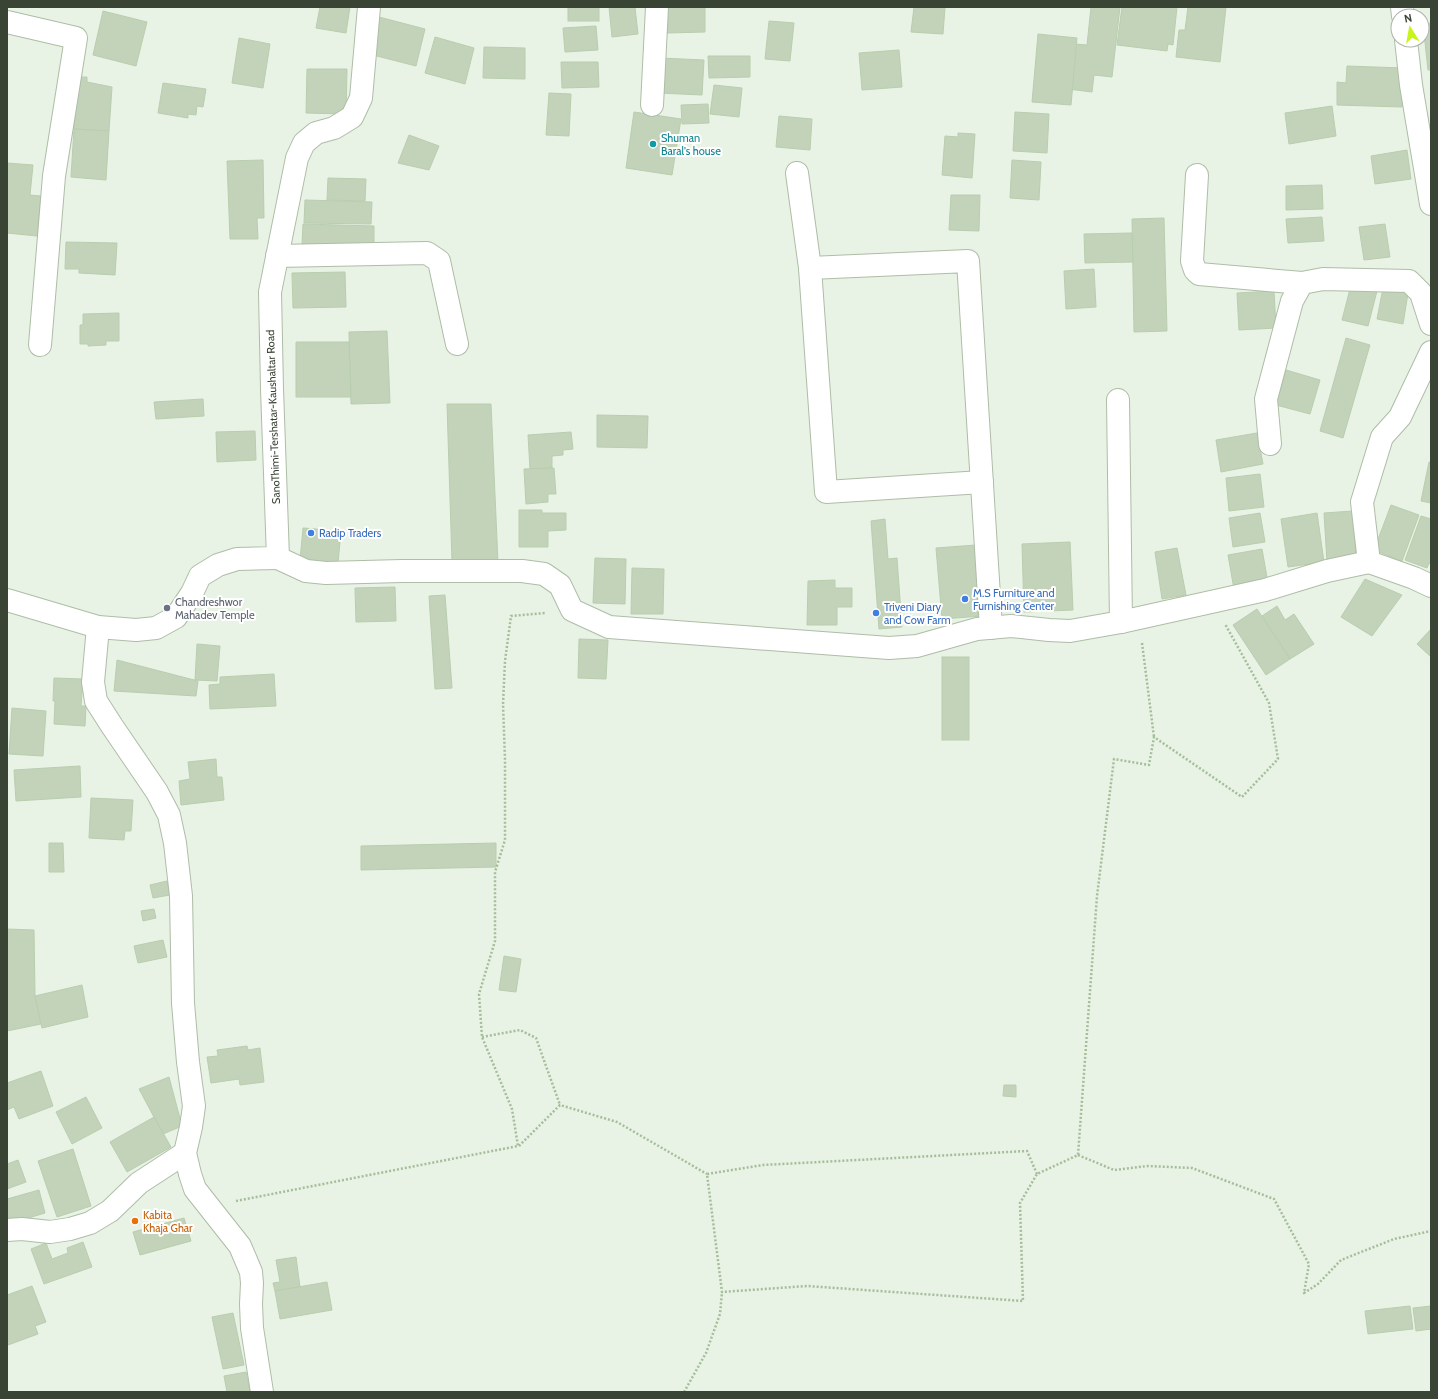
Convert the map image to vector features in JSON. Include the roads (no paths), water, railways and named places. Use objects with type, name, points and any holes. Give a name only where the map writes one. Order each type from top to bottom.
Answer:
[{"type":"street","name":"SanoThimi-Tershatar-Kaushaltar Road","points":[[278,558],[270,292],[297,158],[304,143],[316,133],[334,128],[352,117],[361,98],[369,7]]},
{"type":"street","points":[[652,105],[657,7]]},
{"type":"street","points":[[7,22],[76,38],[54,176],[40,345]]},
{"type":"street","points":[[1407,48],[1411,85],[1431,204]]},
{"type":"street","points":[[797,173],[810,268],[826,492],[982,482]]},
{"type":"street","points":[[1197,175],[1192,262],[1194,270],[1199,274],[1302,283],[1323,279],[1409,281],[1421,293],[1431,324]]},
{"type":"street","points":[[277,256],[427,254],[439,261],[457,344]]},
{"type":"street","points":[[810,268],[968,261],[991,628]]},
{"type":"street","points":[[1270,444],[1266,399],[1292,301],[1302,283]]},
{"type":"street","points":[[1369,562],[1362,502],[1382,437],[1400,417],[1431,352]]},
{"type":"street","points":[[1118,400],[1129,620]]},
{"type":"street","points":[[7,600],[98,627],[136,630],[156,628],[176,616],[192,593],[200,576],[218,565],[237,559],[278,558],[306,571],[326,573],[409,571],[522,572],[544,574],[560,585],[572,610],[609,627],[889,648],[917,646],[977,629],[1011,626],[1070,631],[1129,620],[1265,590],[1327,571],[1369,562],[1414,578],[1431,586]]},
{"type":"street","points":[[98,627],[93,682],[96,701],[156,792],[168,815],[176,843],[181,896],[183,1003],[188,1062],[194,1106],[185,1153],[196,1189],[240,1246],[251,1272],[252,1328],[262,1392]]},
{"type":"street","points":[[7,1230],[22,1229],[50,1232],[70,1229],[90,1222],[110,1211],[139,1183],[185,1153]]},
{"type":"place","name":"Shuman Baral's house","points":[[653,144]]},
{"type":"place","name":"Radip Traders","points":[[311,533]]},
{"type":"place","name":"M.S Furniture and Furnishing Center","points":[[965,599]]},
{"type":"place","name":"Chandreshwor Mahadev Temple","points":[[167,608]]},
{"type":"place","name":"Triveni Diary and Cow Farm","points":[[876,613]]},
{"type":"place","name":"Kabita Khaja Ghar","points":[[135,1221]]}]
